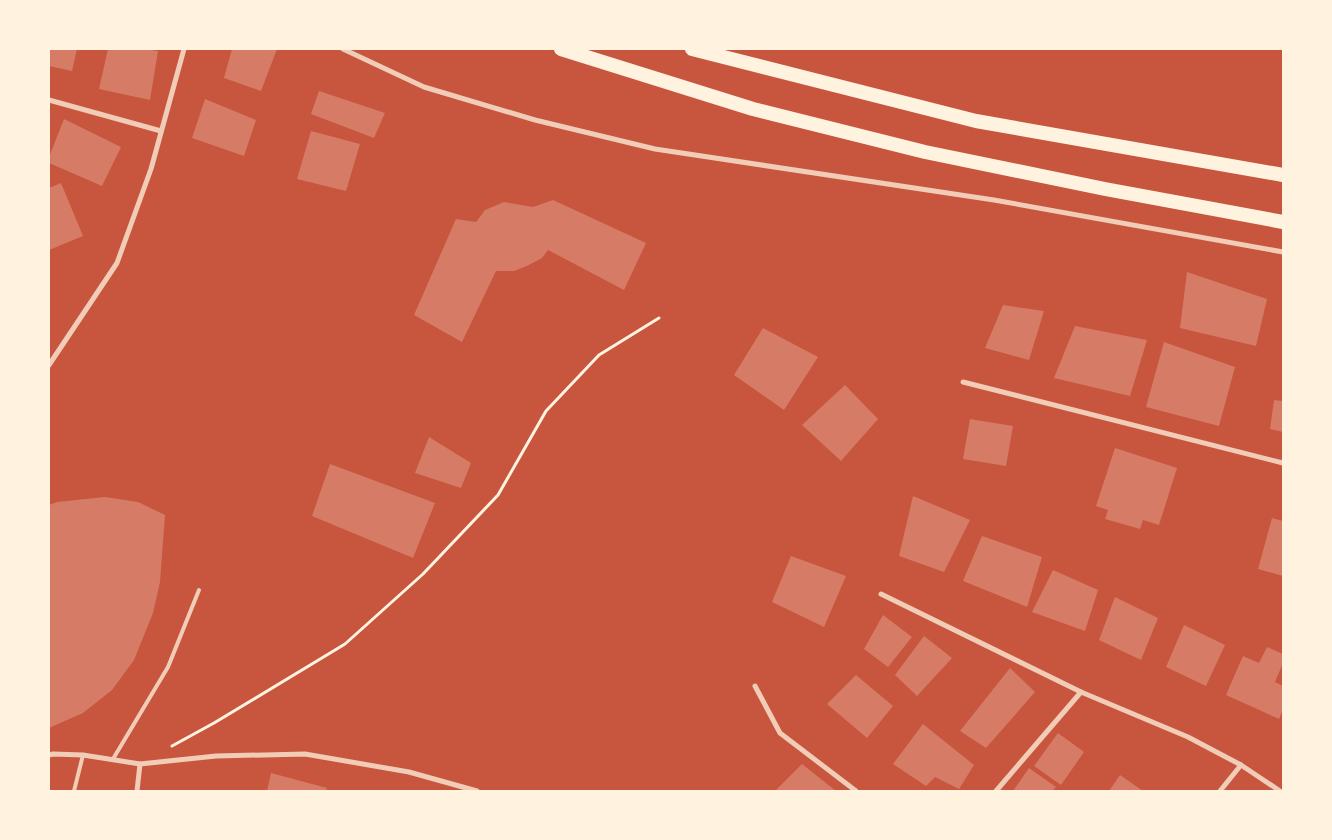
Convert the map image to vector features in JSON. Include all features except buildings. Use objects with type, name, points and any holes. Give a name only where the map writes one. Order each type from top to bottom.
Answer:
[{"type":"highway","points":[[561,49],[753,110],[925,152],[1105,189],[1283,222]]},
{"type":"highway","points":[[692,49],[976,121],[1283,175]]},
{"type":"street","points":[[49,365],[117,263],[151,169],[184,49]]},
{"type":"street","points":[[343,49],[424,87],[535,120],[655,149],[994,200],[1283,252]]},
{"type":"street","points":[[49,100],[161,131]]},
{"type":"street","points":[[963,382],[1283,463]]},
{"type":"street","points":[[881,594],[1081,692],[1188,738],[1241,765],[1280,791]]},
{"type":"street","points":[[754,686],[780,733],[856,791]]},
{"type":"street","points":[[996,791],[1081,692]]},
{"type":"street","points":[[49,756],[53,754],[83,755],[140,764],[216,756],[305,754],[409,772],[477,791]]},
{"type":"street","points":[[138,791],[140,764]]},
{"type":"street","points":[[1220,791],[1241,765]]},
{"type":"lane","points":[[113,759],[168,667],[199,590]]},
{"type":"lane","points":[[74,791],[83,755]]},
{"type":"path","points":[[140,764],[214,723],[345,644],[423,574],[498,495],[546,411],[599,355],[659,318]]}]
